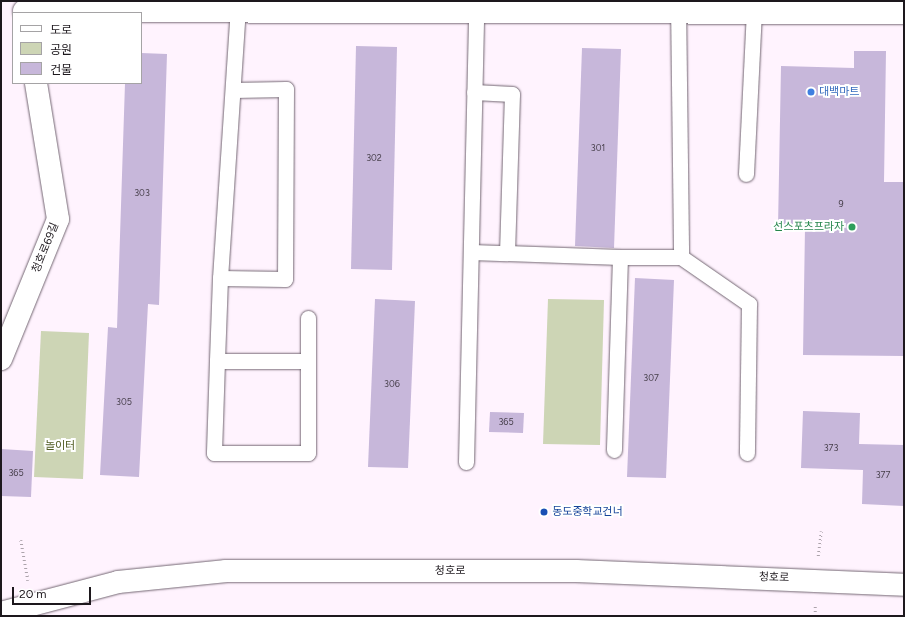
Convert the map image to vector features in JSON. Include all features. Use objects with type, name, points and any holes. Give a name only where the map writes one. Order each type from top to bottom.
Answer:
[{"type":"street","points":[[23,8],[238,10],[267,5],[430,5],[476,9],[678,6],[754,11],[877,7],[904,12]]},
{"type":"street","name":"청호로69길","points":[[1,360],[58,219],[36,84]]},
{"type":"street","name":"청호로","points":[[1,613],[118,582],[226,571],[576,571],[904,585]]},
{"type":"lane","points":[[678,6],[681,257]]},
{"type":"lane","points":[[466,462],[476,9]]},
{"type":"lane","points":[[238,10],[220,278],[214,453],[308,453],[308,318]]},
{"type":"lane","points":[[746,174],[754,11]]},
{"type":"lane","points":[[220,278],[285,279],[286,89],[233,90]]},
{"type":"lane","points":[[474,92],[512,94],[507,253]]},
{"type":"lane","points":[[471,252],[681,257],[749,304],[747,452]]},
{"type":"lane","points":[[614,450],[620,256]]},
{"type":"lane","points":[[217,361],[308,361]]},
{"type":"green space","points":[[548,299],[604,300],[600,445],[543,444]]},
{"type":"green space","name":"놀이터","points":[[41,331],[89,333],[83,479],[34,477]]},
{"type":"building","points":[[356,46],[397,47],[392,270],[351,269]]},
{"type":"building","points":[[582,48],[621,49],[614,248],[575,246]]},
{"type":"building","points":[[854,51],[886,51],[884,182],[904,182],[904,356],[803,355],[805,227],[778,227],[781,66],[854,68]]},
{"type":"building","points":[[142,53],[167,54],[159,305],[148,304],[139,477],[100,475],[108,327],[117,328],[125,84],[142,84]]},
{"type":"building","points":[[635,278],[674,280],[666,478],[627,477]]},
{"type":"building","points":[[375,299],[415,301],[408,468],[368,467]]},
{"type":"building","points":[[803,411],[860,413],[859,444],[904,445],[904,506],[862,504],[863,470],[801,468]]},
{"type":"building","points":[[490,412],[524,413],[523,433],[489,432]]},
{"type":"building","points":[[1,449],[33,451],[31,497],[1,496]]},
{"type":"place","name":"대백마트","points":[[811,92]]},
{"type":"place","name":"선스포츠프라자","points":[[852,227]]},
{"type":"place","name":"동도중학교건너","points":[[544,512]]}]
